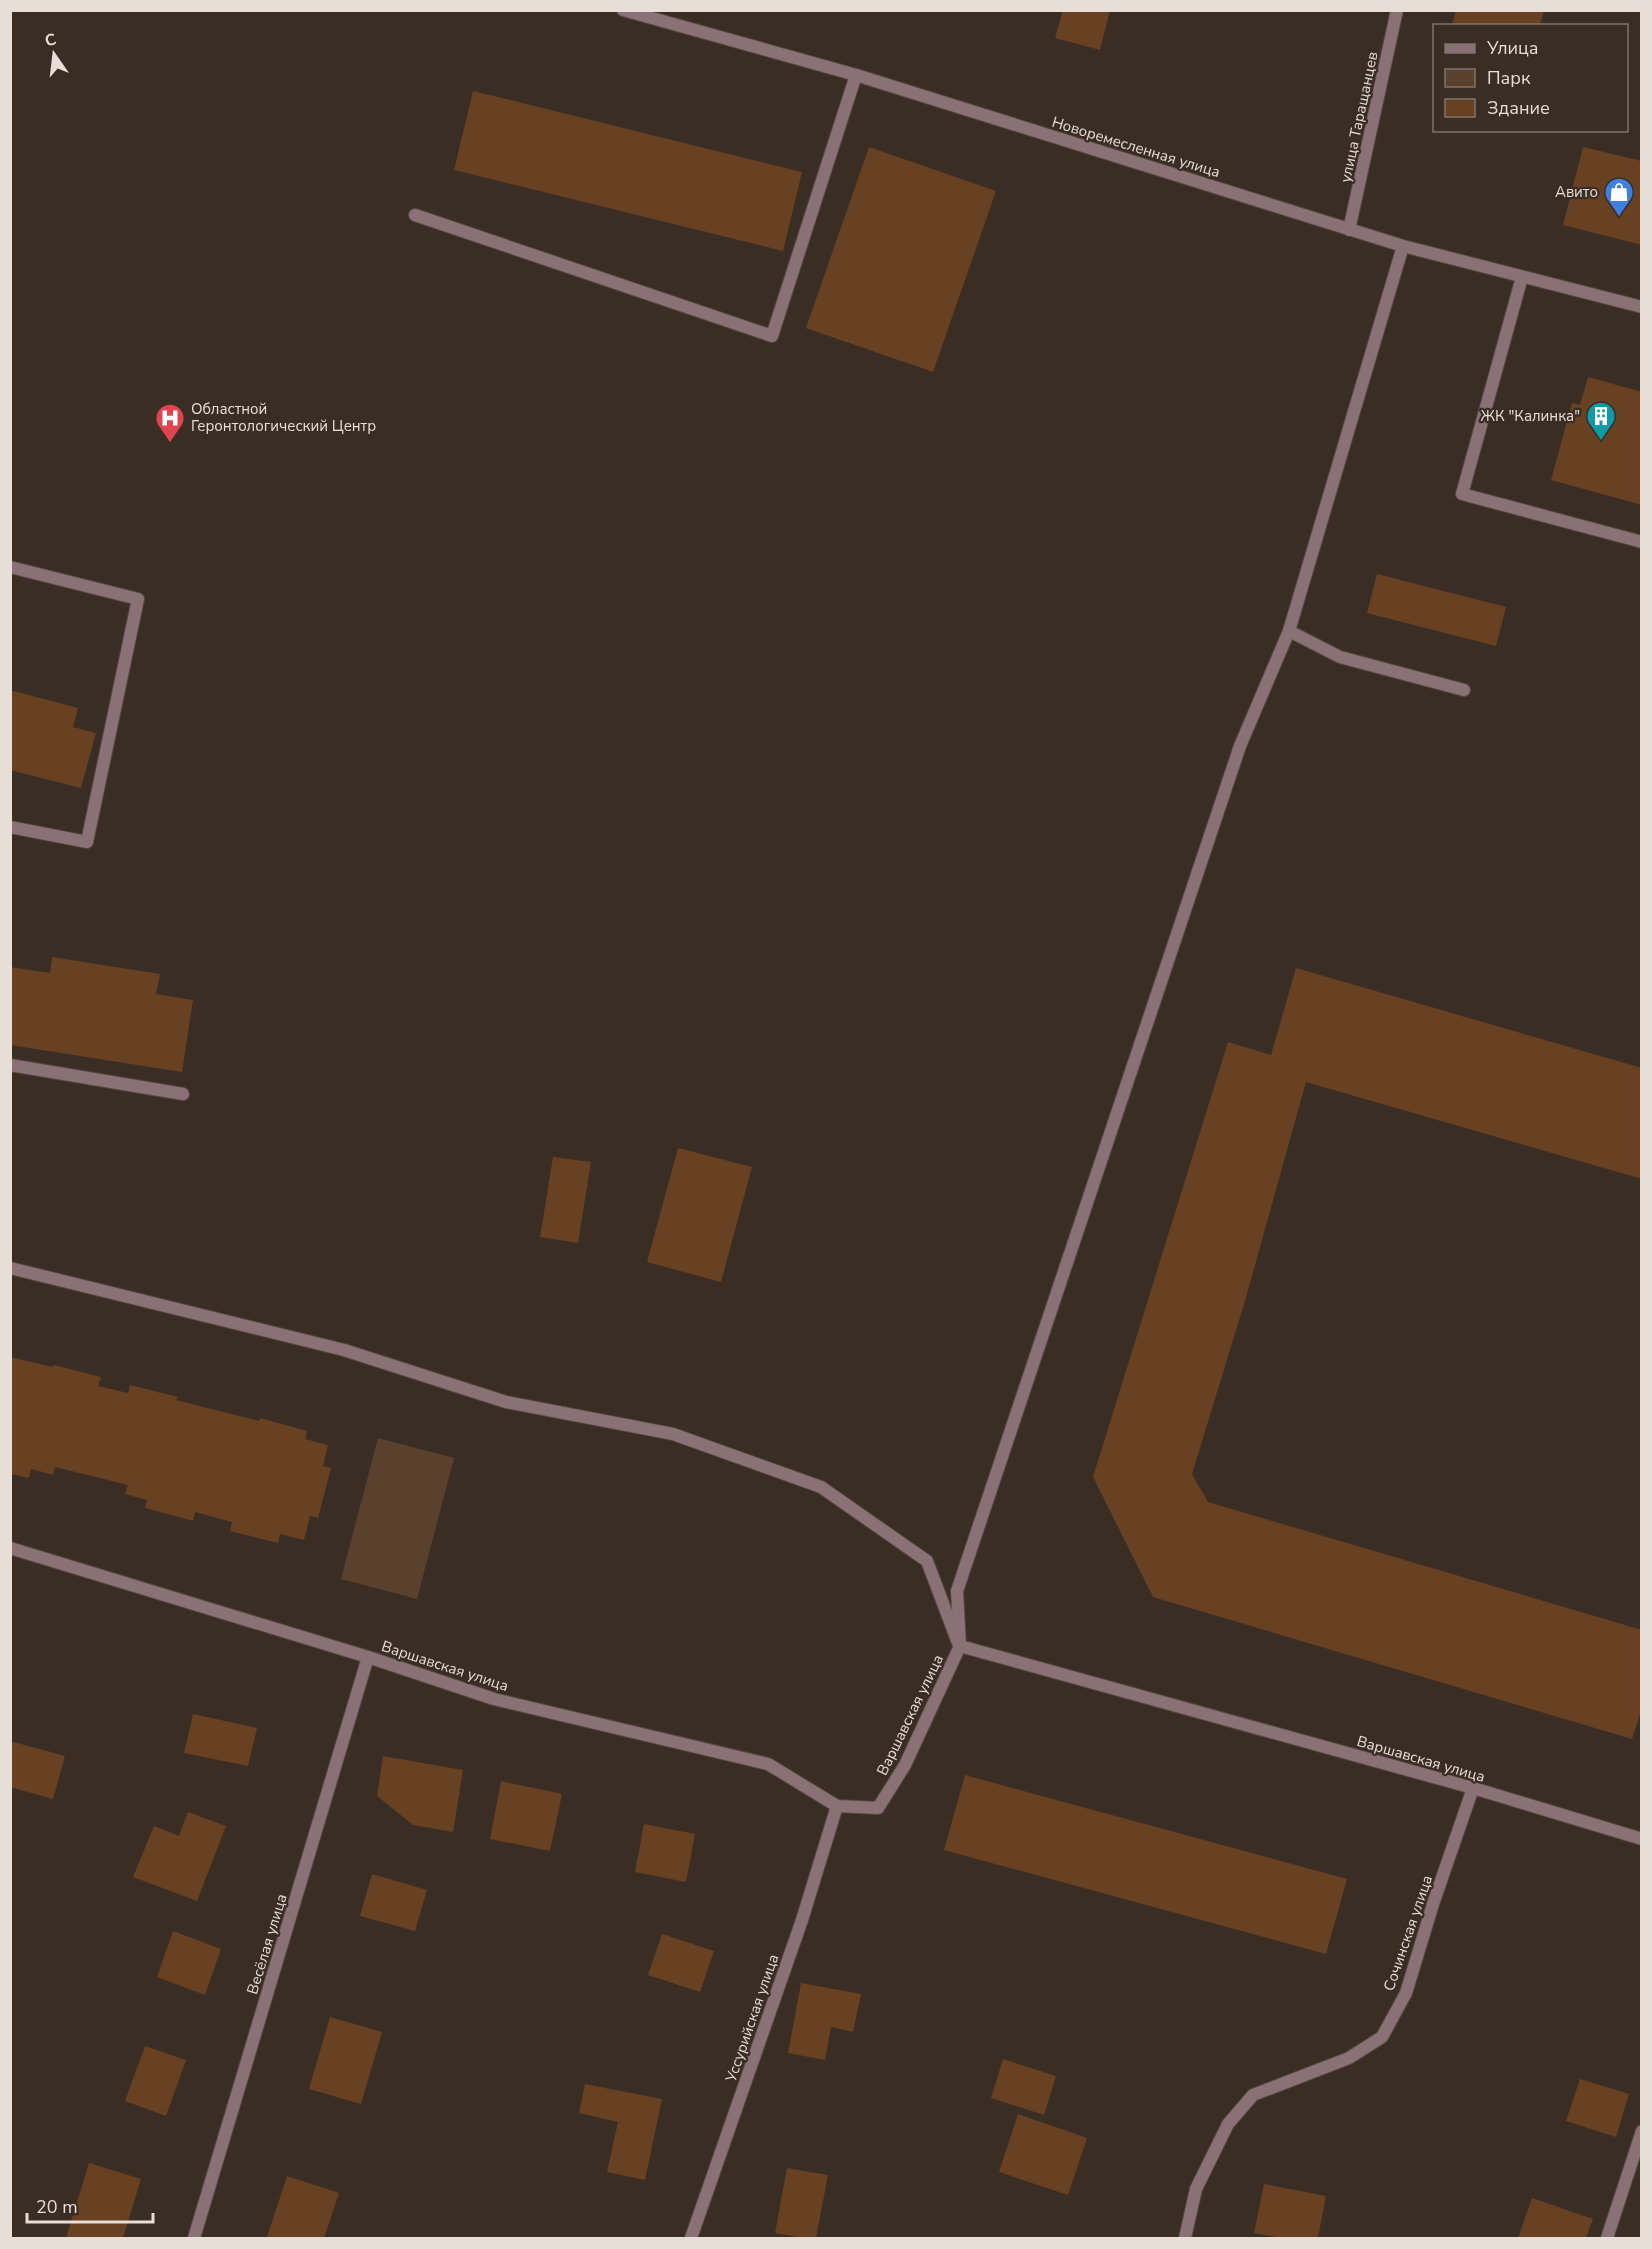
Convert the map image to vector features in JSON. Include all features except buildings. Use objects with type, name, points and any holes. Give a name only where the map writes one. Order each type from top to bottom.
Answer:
[{"type":"street","name":"Новоремесленная улица","points":[[623,10],[856,75],[1403,246],[1641,307]]},
{"type":"street","name":"улица Таращанцев","points":[[1350,230],[1397,10]]},
{"type":"street","points":[[415,215],[772,336],[856,75]]},
{"type":"street","points":[[960,1646],[957,1591],[1240,746],[1289,631],[1403,246]]},
{"type":"street","points":[[1522,277],[1462,494],[1641,542]]},
{"type":"street","points":[[10,567],[138,600],[87,842],[10,827]]},
{"type":"street","points":[[1289,631],[1340,657],[1464,690]]},
{"type":"street","points":[[10,1065],[183,1094]]},
{"type":"street","points":[[10,1268],[344,1350],[506,1402],[673,1434],[821,1487],[927,1561],[960,1646]]},
{"type":"street","name":"Варшавская улица","points":[[10,1548],[368,1657],[494,1699],[768,1764],[837,1806],[878,1808],[905,1765],[960,1646],[1473,1788],[1641,1839]]},
{"type":"street","name":"Весёлая улица","points":[[194,2238],[368,1657]]},
{"type":"street","name":"Сочинская улица","points":[[1185,2238],[1196,2188],[1228,2124],[1253,2095],[1348,2058],[1382,2037],[1406,1993],[1433,1904],[1473,1788]]},
{"type":"street","name":"Уссурийская улица","points":[[691,2238],[802,1920],[837,1806]]},
{"type":"street","points":[[1607,2238],[1641,2131]]},
{"type":"green space","points":[[378,1438],[454,1458],[417,1599],[341,1579]]},
{"type":"place","name":"Авито","points":[[1619,218]]},
{"type":"place","name":"ЖК \"Калинка\"","points":[[1601,442]]},
{"type":"place","name":"Областной Геронтологический Центр","points":[[170,444]]}]
